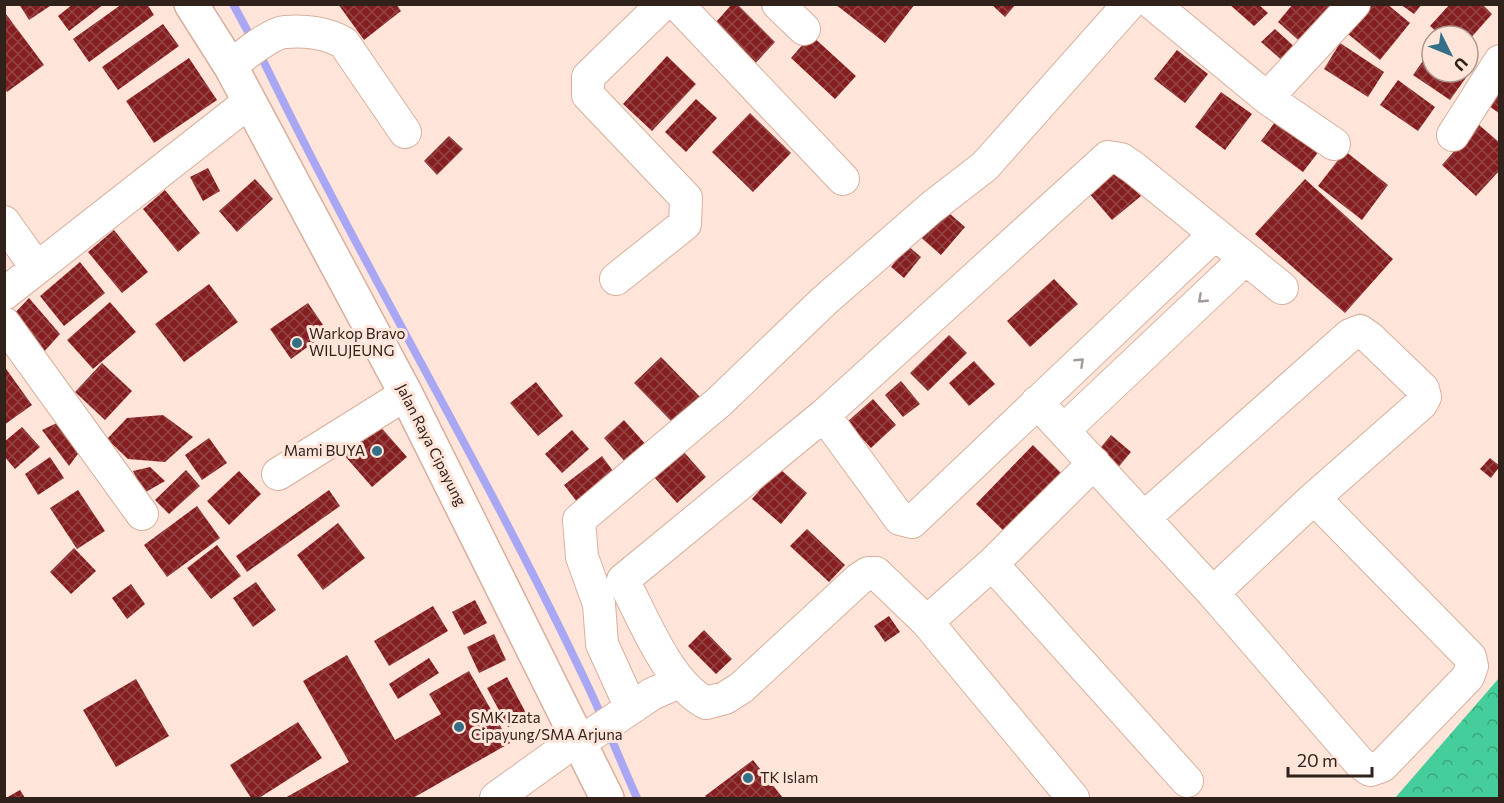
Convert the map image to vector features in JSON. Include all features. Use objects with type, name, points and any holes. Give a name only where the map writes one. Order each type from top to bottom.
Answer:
[{"type":"main road","name":"Jalan Raya Cipayung","points":[[191,4],[236,62],[249,102],[586,736],[607,798]]},
{"type":"street","points":[[616,279],[685,224],[686,198],[588,95],[588,77],[663,4]]},
{"type":"street","points":[[677,4],[843,179]]},
{"type":"street","points":[[778,4],[804,29]]},
{"type":"street","points":[[654,695],[602,644],[599,604],[582,557],[579,520],[719,402],[833,293],[932,207],[985,166],[1129,4]]},
{"type":"street","points":[[1153,4],[1267,98],[1334,144]]},
{"type":"street","points":[[1267,98],[1354,4]]},
{"type":"street","points":[[236,62],[283,32],[331,35],[344,43],[405,132]]},
{"type":"street","points":[[1453,135],[1500,61]]},
{"type":"street","points":[[4,294],[249,102]]},
{"type":"street","points":[[654,695],[623,580],[824,415],[1108,157],[1121,159],[1134,168],[1214,236],[1282,288]]},
{"type":"street","points":[[4,222],[36,267]]},
{"type":"street","points":[[824,415],[900,519],[912,522],[1214,236]]},
{"type":"street","points":[[1064,430],[1245,259]]},
{"type":"street","points":[[4,323],[142,514]]},
{"type":"street","points":[[1144,518],[1350,335],[1360,331],[1370,338],[1424,389],[1425,397],[1421,404],[1314,498],[1213,593]]},
{"type":"street","points":[[278,474],[406,394]]},
{"type":"street","points":[[1037,402],[1213,593],[1359,762],[1370,770],[1382,765],[1468,677],[1473,666],[1470,657],[1314,498]]},
{"type":"street","points":[[927,622],[992,564],[1094,463]]},
{"type":"street","points":[[992,564],[1186,781]]},
{"type":"street","points":[[496,798],[586,736],[654,695],[693,696],[706,703],[725,698],[748,682],[868,573],[876,573],[884,577],[927,622],[1073,798]]},
{"type":"green space","points":[[1499,678],[1499,798],[1395,798]]},
{"type":"building","points":[[19,4],[53,4],[29,20]]},
{"type":"building","points":[[73,4],[104,4],[69,31],[58,16]]},
{"type":"building","points":[[122,4],[147,4],[154,15],[89,62],[73,39]]},
{"type":"building","points":[[338,4],[396,4],[401,11],[364,40]]},
{"type":"building","points":[[732,4],[737,4],[775,42],[750,69],[709,30]]},
{"type":"building","points":[[835,4],[915,4],[885,43]]},
{"type":"building","points":[[991,4],[1016,4],[1005,17]]},
{"type":"building","points":[[1229,4],[1258,4],[1268,13],[1254,26]]},
{"type":"building","points":[[1293,4],[1331,4],[1336,9],[1304,45],[1278,22]]},
{"type":"building","points":[[1372,4],[1387,4],[1410,23],[1380,60],[1348,34]]},
{"type":"building","points":[[1400,4],[1422,4],[1414,14]]},
{"type":"building","points":[[1450,4],[1482,4],[1492,14],[1480,28],[1480,24],[1432,24]]},
{"type":"building","points":[[6,14],[44,65],[7,92],[5,89]]},
{"type":"building","points":[[163,24],[179,46],[118,90],[102,67]]},
{"type":"building","points":[[1275,29],[1297,49],[1284,62],[1261,42]]},
{"type":"building","points":[[811,35],[856,76],[835,99],[791,58]]},
{"type":"building","points":[[1340,43],[1384,72],[1368,97],[1324,69]]},
{"type":"building","points":[[1177,50],[1208,74],[1185,103],[1154,79]]},
{"type":"building","points":[[667,56],[696,84],[652,131],[623,104]]},
{"type":"building","points":[[189,58],[217,100],[154,143],[126,101]]},
{"type":"building","points":[[1420,65],[1420,80],[1413,75]]},
{"type":"building","points":[[1398,80],[1435,107],[1418,131],[1380,105]]},
{"type":"building","points":[[1500,81],[1500,114],[1485,103]]},
{"type":"building","points":[[1426,84],[1461,84],[1450,100]]},
{"type":"building","points":[[1221,92],[1252,114],[1225,150],[1195,127]]},
{"type":"building","points":[[696,99],[717,118],[686,152],[665,132]]},
{"type":"building","points":[[750,113],[791,153],[753,192],[712,152]]},
{"type":"building","points":[[1281,114],[1323,146],[1303,172],[1261,141]]},
{"type":"building","points":[[1478,124],[1500,143],[1500,170],[1476,196],[1442,165]]},
{"type":"building","points":[[449,136],[463,149],[437,175],[424,161]]},
{"type":"building","points":[[1345,151],[1388,185],[1362,220],[1318,186]]},
{"type":"building","points":[[208,168],[220,191],[203,201],[190,177]]},
{"type":"building","points":[[1116,168],[1141,196],[1112,220],[1088,192]]},
{"type":"building","points":[[255,179],[273,199],[237,232],[219,211]]},
{"type":"building","points":[[1305,179],[1393,259],[1345,313],[1255,234]]},
{"type":"building","points":[[165,190],[200,233],[178,252],[143,209]]},
{"type":"building","points":[[942,207],[965,227],[941,255],[918,235]]},
{"type":"building","points":[[114,230],[148,272],[122,293],[88,252]]},
{"type":"building","points":[[908,246],[921,257],[904,278],[891,267]]},
{"type":"building","points":[[80,262],[105,293],[64,326],[40,296]]},
{"type":"building","points":[[1054,279],[1078,304],[1030,347],[1007,321]]},
{"type":"building","points":[[209,284],[238,322],[184,362],[155,324]]},
{"type":"building","points":[[29,298],[60,334],[43,353],[11,317]]},
{"type":"building","points":[[110,302],[136,332],[93,369],[67,340]]},
{"type":"building","points":[[308,303],[328,332],[291,359],[270,329]]},
{"type":"building","points":[[949,335],[967,353],[928,391],[910,373]]},
{"type":"building","points":[[661,357],[704,401],[677,427],[634,383]]},
{"type":"building","points":[[974,361],[995,384],[969,406],[949,383]]},
{"type":"building","points":[[102,363],[132,391],[105,420],[75,392]]},
{"type":"building","points":[[4,366],[32,405],[4,425]]},
{"type":"building","points":[[901,381],[920,404],[903,417],[885,395]]},
{"type":"building","points":[[536,382],[563,416],[538,436],[510,403]]},
{"type":"building","points":[[873,399],[896,425],[871,448],[847,422]]},
{"type":"building","points":[[163,415],[193,437],[165,462],[128,459],[107,439],[127,418]]},
{"type":"building","points":[[624,420],[648,447],[628,465],[604,438]]},
{"type":"building","points":[[61,421],[83,447],[69,466],[42,430]]},
{"type":"building","points":[[379,425],[407,457],[372,487],[344,455]]},
{"type":"building","points":[[22,427],[40,447],[15,469],[4,456],[4,442]]},
{"type":"building","points":[[572,430],[589,449],[562,473],[545,454]]},
{"type":"building","points":[[1111,435],[1131,452],[1116,470],[1096,453]]},
{"type":"building","points":[[209,438],[227,463],[202,480],[185,455]]},
{"type":"building","points":[[1033,445],[1063,475],[1006,533],[976,504]]},
{"type":"building","points":[[683,451],[706,477],[677,503],[654,477]]},
{"type":"building","points":[[602,456],[616,475],[578,503],[564,485]]},
{"type":"building","points":[[50,457],[64,478],[38,495],[25,474]]},
{"type":"building","points":[[1490,458],[1500,466],[1491,478],[1480,469]]},
{"type":"building","points":[[150,467],[165,481],[144,493],[133,471]]},
{"type":"building","points":[[779,468],[807,493],[781,524],[752,499]]},
{"type":"building","points":[[186,470],[200,486],[169,514],[155,500]]},
{"type":"building","points":[[239,471],[261,494],[229,525],[207,501]]},
{"type":"building","points":[[78,490],[105,531],[77,549],[50,508]]},
{"type":"building","points":[[329,490],[340,506],[247,572],[236,556]]},
{"type":"building","points":[[197,506],[220,538],[167,577],[144,545]]},
{"type":"building","points":[[338,523],[365,558],[323,590],[297,555]]},
{"type":"building","points":[[807,529],[845,565],[829,582],[790,546]]},
{"type":"building","points":[[217,545],[241,576],[211,599],[187,568]]},
{"type":"building","points":[[74,548],[96,571],[71,594],[50,572]]},
{"type":"building","points":[[256,582],[276,610],[253,627],[233,598]]},
{"type":"building","points":[[131,584],[145,604],[127,619],[112,598]]},
{"type":"building","points":[[475,600],[487,623],[464,635],[452,612]]},
{"type":"building","points":[[433,606],[448,631],[389,666],[374,641]]},
{"type":"building","points":[[889,616],[900,632],[885,642],[874,626]]},
{"type":"building","points":[[704,630],[732,659],[716,674],[688,646]]},
{"type":"building","points":[[494,634],[506,660],[479,673],[467,647]]},
{"type":"building","name":"SMK Izata Cipayung/SMA Arjuna","points":[[347,655],[395,740],[441,714],[429,694],[469,671],[510,743],[413,798],[285,798],[349,762],[303,681]]},
{"type":"building","points":[[429,658],[439,673],[398,699],[389,684]]},
{"type":"building","points":[[507,677],[528,717],[508,727],[487,688]]},
{"type":"building","points":[[136,679],[169,736],[116,767],[83,710]]},
{"type":"building","points":[[298,722],[322,758],[259,798],[251,798],[230,765]]},
{"type":"building","name":"TK Islam","points":[[753,760],[783,798],[707,798],[705,796]]},
{"type":"building","points":[[20,790],[25,798],[6,798]]},
{"type":"waterway","points":[[233,4],[253,41]]},
{"type":"waterway","points":[[259,52],[298,131],[505,520],[591,693],[637,798]]},
{"type":"place","name":"Warkop Bravo WILUJEUNG","points":[[297,343]]},
{"type":"place","name":"Mami BUYA","points":[[377,451]]},
{"type":"place","name":"SMK Izata Cipayung/SMA Arjuna","points":[[459,727]]},
{"type":"place","name":"TK Islam","points":[[748,778]]}]
